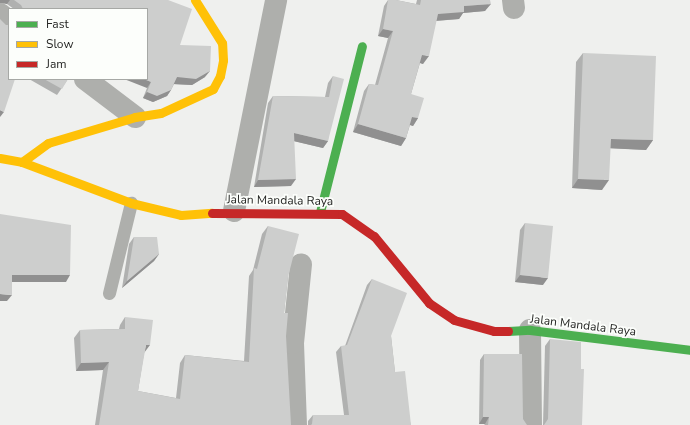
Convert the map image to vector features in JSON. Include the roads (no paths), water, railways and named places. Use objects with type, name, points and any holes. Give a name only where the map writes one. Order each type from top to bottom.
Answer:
[{"type":"street","points":[[22,162],[54,141],[135,117],[161,113],[213,89],[221,68],[222,43],[195,0]]},
{"type":"street","points":[[234,212],[276,0]]},
{"type":"street","points":[[0,14],[8,20]]},
{"type":"street","points":[[320,212],[362,46]]},
{"type":"street","points":[[86,80],[135,117]]},
{"type":"street","name":"Jalan Mandala Raya","points":[[0,158],[22,162],[131,203],[181,214],[234,212],[303,214],[320,212],[342,214],[374,236],[429,304],[454,320],[494,331],[530,330],[690,350]]},
{"type":"street","points":[[296,425],[293,343],[301,264]]},
{"type":"street","points":[[530,330],[531,425]]},
{"type":"lane","points":[[109,293],[131,203]]}]
